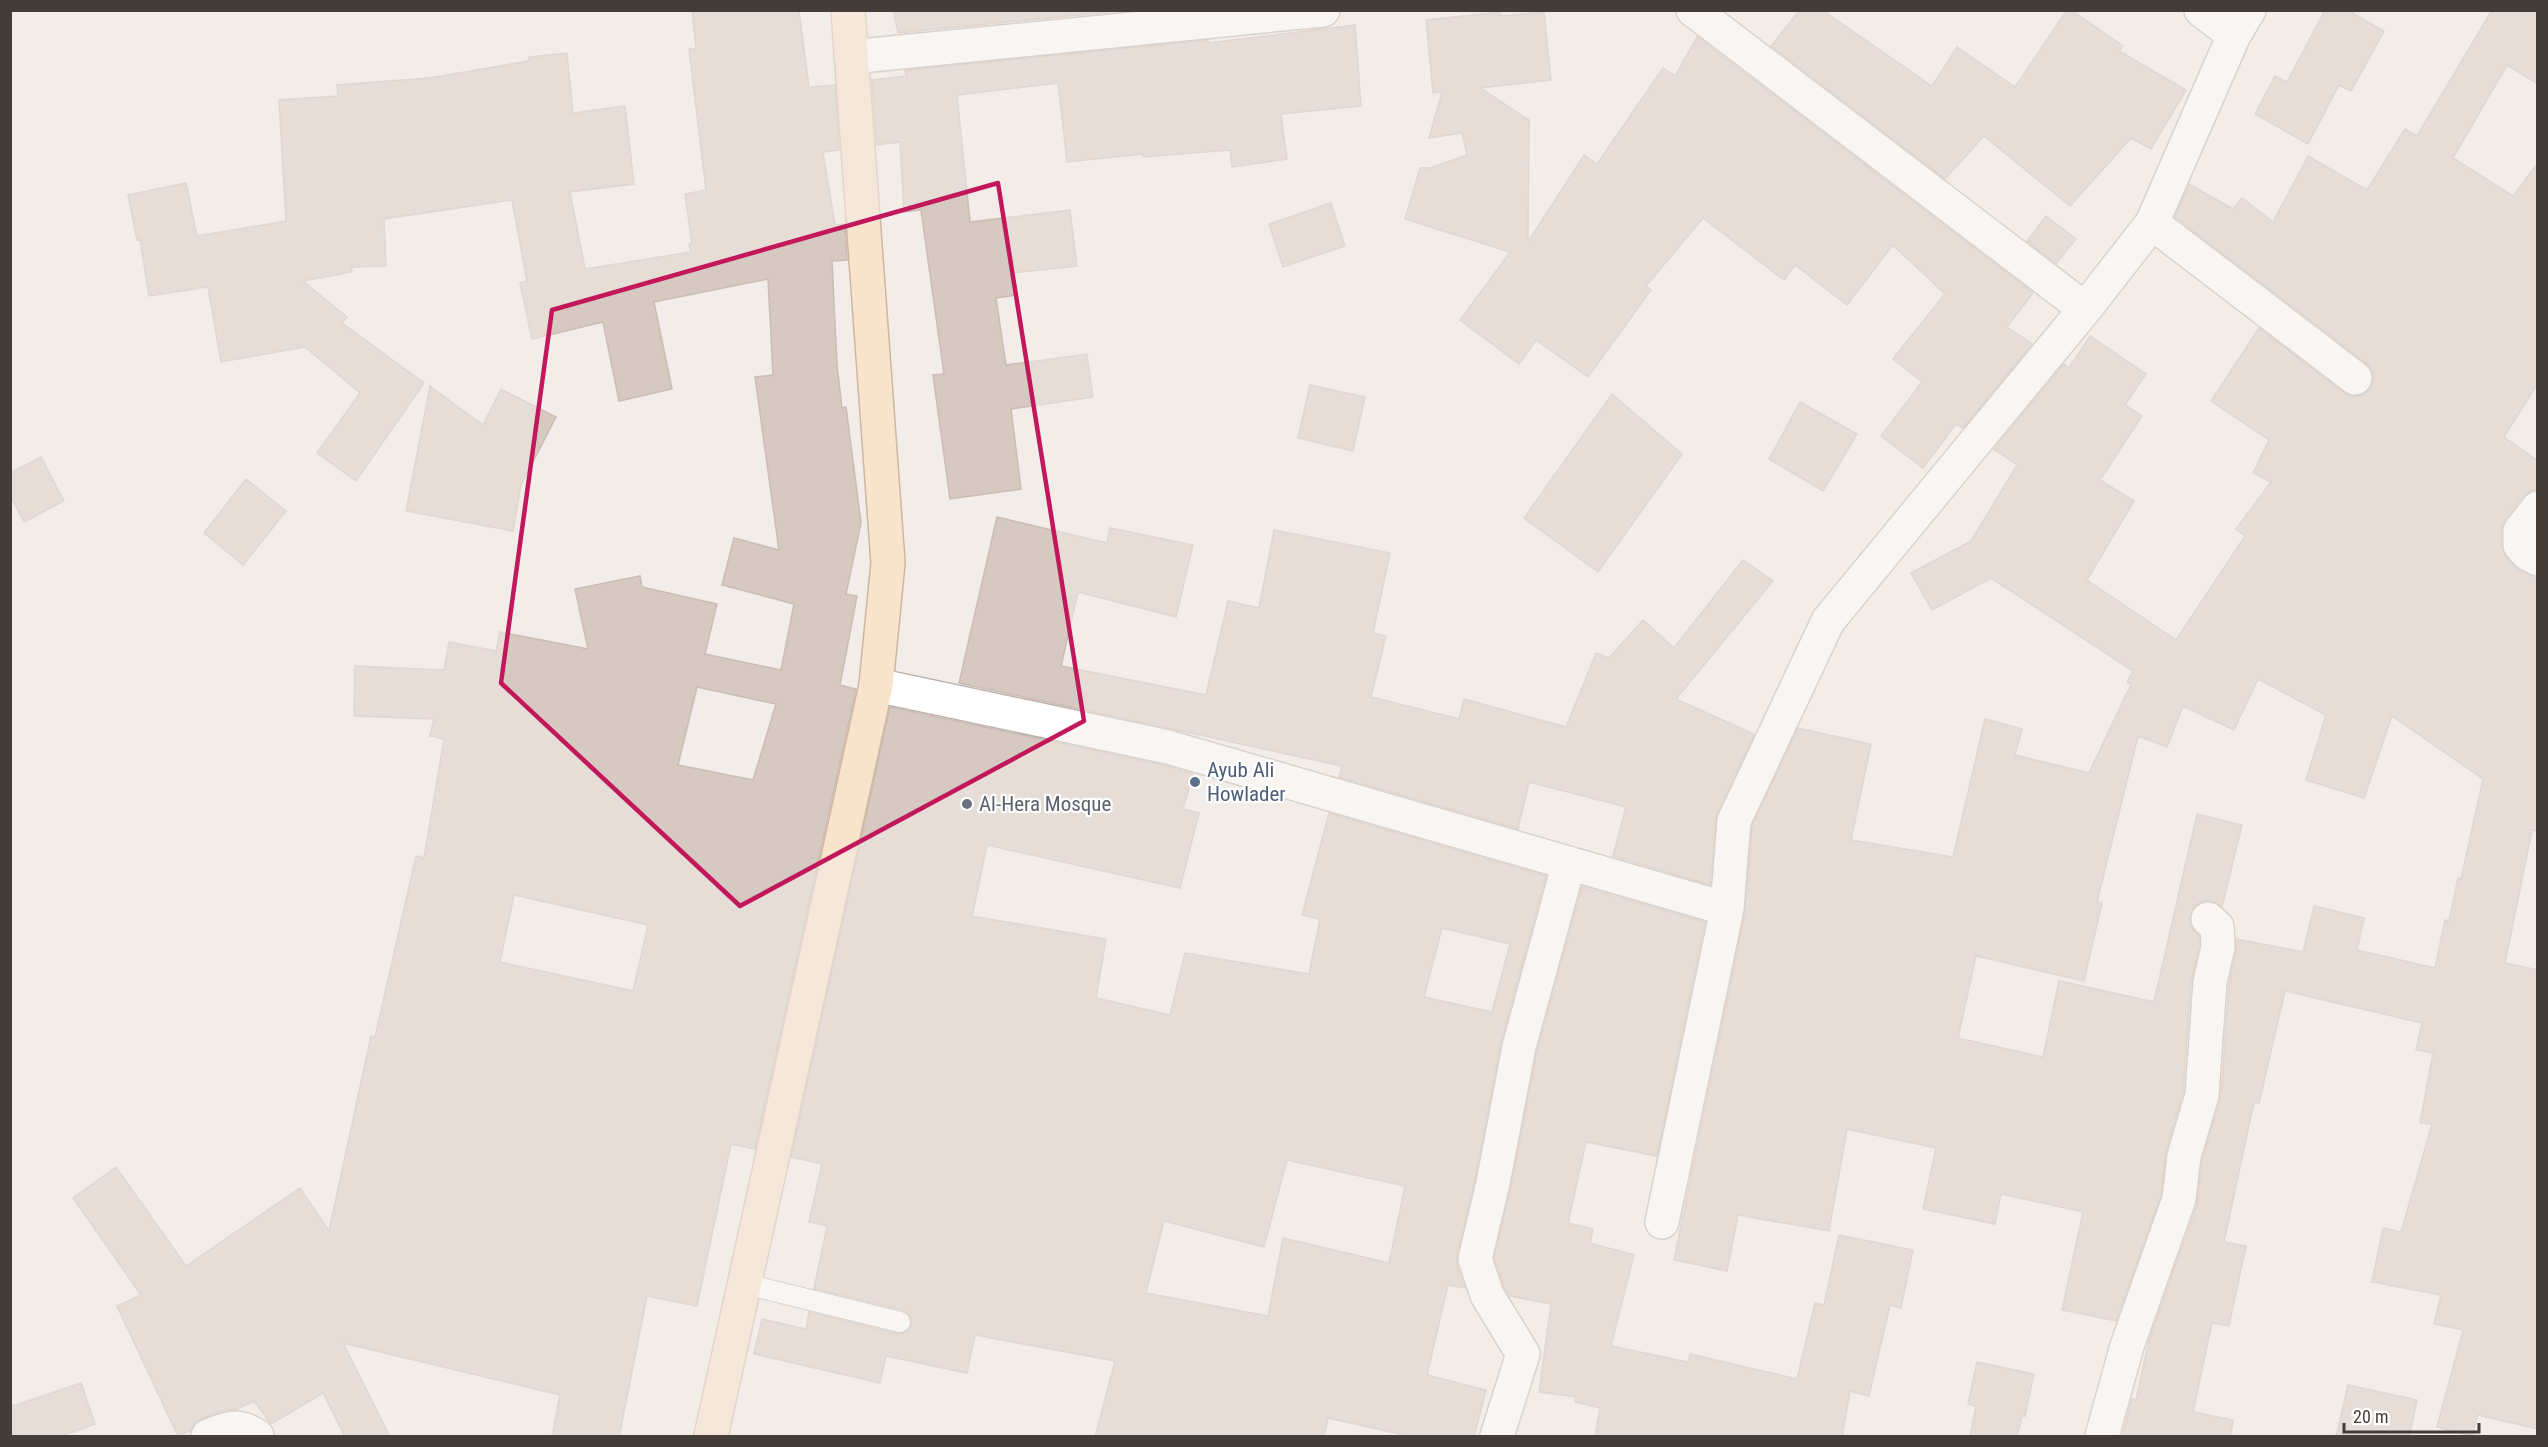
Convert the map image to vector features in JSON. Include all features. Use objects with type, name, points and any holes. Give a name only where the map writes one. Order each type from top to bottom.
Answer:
[{"type":"street","points":[[711,1437],[876,685],[888,563],[848,10]]},
{"type":"street","points":[[852,57],[1165,19],[1323,10]]},
{"type":"street","points":[[1693,10],[2085,309]]},
{"type":"street","points":[[1662,1222],[1727,909],[1734,821],[1828,621],[2085,309],[2152,224],[2242,23],[2201,10]]},
{"type":"street","points":[[2152,224],[2355,378]]},
{"type":"street","points":[[2538,508],[2520,531],[2520,545],[2528,554],[2538,559]]},
{"type":"street","points":[[876,685],[1168,747],[1727,909]]},
{"type":"street","points":[[1497,1437],[1523,1354],[1487,1294],[1475,1259],[1493,1183],[1519,1047],[1569,863]]},
{"type":"street","points":[[2102,1437],[2127,1347],[2179,1199],[2184,1155],[2202,1095],[2210,982],[2218,947],[2217,927],[2208,918]]},
{"type":"street","points":[[208,1437],[225,1430],[244,1428],[257,1437]]},
{"type":"lane","points":[[746,1284],[900,1322]]},
{"type":"highlighted area","points":[[998,183],[1084,721],[740,906],[501,683],[552,310]]},
{"type":"building","points":[[692,10],[799,10],[809,87],[835,85],[839,150],[823,152],[835,225],[845,224],[847,260],[832,261],[837,365],[842,408],[846,407],[861,523],[846,594],[857,596],[840,685],[856,689],[755,1149],[731,1144],[697,1306],[647,1296],[619,1437],[552,1437],[560,1395],[343,1343],[390,1437],[345,1437],[323,1393],[271,1424],[254,1401],[237,1409],[222,1411],[201,1419],[190,1431],[178,1436],[117,1306],[141,1295],[73,1198],[116,1167],[186,1266],[300,1188],[329,1231],[371,1036],[375,1037],[416,856],[424,858],[444,739],[430,736],[434,719],[354,716],[355,666],[444,670],[449,642],[496,651],[500,632],[588,649],[575,589],[640,576],[642,587],[717,604],[705,654],[781,670],[794,604],[722,585],[734,538],[779,550],[755,377],[773,375],[768,279],[654,302],[672,389],[619,401],[603,322],[532,339],[520,283],[527,281],[512,200],[384,219],[386,266],[351,267],[352,272],[303,281],[347,317],[342,323],[424,383],[356,481],[317,453],[360,393],[305,347],[221,362],[208,287],[149,296],[140,239],[137,240],[128,195],[186,183],[197,236],[286,221],[279,100],[338,96],[337,85],[429,78],[529,61],[529,57],[567,53],[573,113],[625,106],[634,184],[570,192],[585,269],[691,252],[689,244],[692,244],[685,194],[706,190],[689,49],[696,49]],"holes":[[[697,687],[776,704],[753,780],[678,765]],[[514,895],[648,925],[633,991],[500,962]]]},
{"type":"building","points":[[893,10],[1129,10],[898,33]]},
{"type":"building","points":[[1800,10],[1822,10],[1932,86],[1957,47],[2015,87],[2067,10],[2071,10],[2123,46],[2119,51],[2186,90],[2151,149],[2131,138],[2070,206],[1984,136],[1945,179],[1771,46]]},
{"type":"building","points":[[2325,10],[2347,10],[2384,31],[2351,91],[2339,85],[2308,144],[2255,114],[2275,76],[2287,82]]},
{"type":"building","points":[[2492,10],[2538,10],[2538,84],[2507,65],[2453,158],[2513,196],[2538,163],[2538,383],[2504,437],[2538,461],[2538,490],[2530,491],[2523,496],[2505,519],[2501,531],[2501,545],[2506,557],[2519,571],[2538,577],[2538,831],[2532,830],[2505,963],[2538,970],[2538,1429],[2478,1415],[2472,1436],[2437,1427],[2463,1330],[2434,1324],[2441,1295],[2372,1282],[2383,1228],[2401,1232],[2432,1124],[2420,1123],[2433,1053],[2416,1050],[2422,1023],[2285,991],[2259,1103],[2254,1102],[2224,1242],[2246,1246],[2229,1326],[2212,1323],[2193,1412],[2233,1420],[2231,1437],[2122,1437],[2132,1399],[2136,1400],[2149,1340],[2197,1205],[2202,1160],[2221,1097],[2229,985],[2236,951],[2236,939],[2303,952],[2314,906],[2364,918],[2357,950],[2435,968],[2445,920],[2449,921],[2458,878],[2461,879],[2483,779],[2392,716],[2364,798],[2306,780],[2326,715],[2258,679],[2234,730],[2183,706],[2167,747],[2138,736],[2097,902],[2102,903],[2084,981],[1976,956],[1958,1038],[2043,1057],[2059,981],[2154,1002],[2197,814],[2242,825],[2222,907],[2212,901],[2203,901],[2194,906],[2190,915],[2190,924],[2199,936],[2199,945],[2191,981],[2183,1092],[2166,1151],[2161,1195],[2116,1321],[2062,1310],[2083,1212],[2001,1194],[1995,1224],[1923,1209],[1936,1148],[1847,1129],[1829,1231],[1738,1215],[1727,1271],[1674,1260],[1745,913],[1752,826],[1798,728],[1871,744],[1851,840],[1953,857],[1985,719],[2022,729],[2015,755],[2089,773],[2131,684],[2127,682],[2133,671],[1991,578],[1932,610],[1911,573],[1971,541],[2017,465],[1994,449],[2064,364],[2069,368],[2090,336],[2146,374],[2125,405],[2142,416],[2100,480],[2134,501],[2087,580],[2176,640],[2245,536],[2236,529],[2271,482],[2253,473],[2269,440],[2211,401],[2259,328],[2344,393],[2353,397],[2363,395],[2370,389],[2374,380],[2372,370],[2366,363],[2175,217],[2189,184],[2233,209],[2242,198],[2273,222],[2308,156],[2367,190],[2405,129],[2417,136]]},
{"type":"building","points":[[1500,12],[1500,16],[1544,12],[1551,80],[1480,88],[1529,120],[1528,242],[1584,155],[1597,164],[1663,68],[1675,76],[1697,37],[2033,293],[2007,327],[2032,344],[1963,428],[1956,424],[1923,468],[1881,436],[1922,382],[1893,359],[1945,294],[1893,245],[1847,305],[1795,265],[1784,280],[1703,218],[1646,286],[1651,290],[1588,377],[1536,340],[1519,364],[1460,320],[1510,252],[1405,219],[1420,168],[1430,168],[1467,155],[1462,133],[1429,138],[1442,92],[1433,93],[1426,20]]},
{"type":"building","points":[[1355,25],[1361,106],[1281,114],[1287,159],[1232,167],[1230,150],[1144,157],[1143,154],[1067,162],[1058,83],[957,95],[970,222],[1070,210],[1077,266],[1012,273],[1016,295],[996,298],[1006,365],[1087,354],[1093,397],[1011,409],[1021,489],[950,499],[933,375],[944,374],[921,210],[904,212],[900,142],[877,145],[872,80],[906,76],[905,70],[1208,40],[1208,43]]},
{"type":"building","points":[[1331,203],[1345,246],[1283,267],[1269,224]]},
{"type":"building","points":[[2046,216],[2076,239],[2056,264],[2027,241]]},
{"type":"building","points":[[1310,385],[1365,397],[1353,451],[1298,438]]},
{"type":"building","points":[[430,386],[483,425],[501,389],[556,417],[521,485],[513,531],[406,511]]},
{"type":"building","points":[[1612,394],[1682,454],[1598,572],[1524,518]]},
{"type":"building","points":[[1800,402],[1857,434],[1823,491],[1769,459]]},
{"type":"building","points":[[41,457],[64,501],[24,522],[10,495],[10,473]]},
{"type":"building","points":[[246,479],[286,511],[243,565],[204,533]]},
{"type":"building","points":[[997,517],[1107,543],[1110,528],[1193,545],[1176,617],[1078,592],[1061,666],[1206,695],[1228,601],[1259,608],[1274,530],[1390,553],[1373,633],[1386,636],[1371,697],[1459,719],[1464,699],[1566,727],[1596,653],[1609,658],[1643,620],[1674,648],[1743,560],[1773,581],[1676,699],[1754,734],[1717,813],[1710,885],[1613,856],[1626,807],[1529,782],[1518,829],[1339,777],[1342,766],[959,683]]},
{"type":"building","points":[[890,707],[1163,765],[1193,774],[1183,809],[1199,813],[1180,888],[987,845],[972,916],[1106,939],[1096,998],[1170,1015],[1185,953],[1309,974],[1320,919],[1302,915],[1329,813],[1546,876],[1501,1042],[1475,1179],[1457,1255],[1457,1265],[1465,1288],[1448,1285],[1427,1375],[1486,1390],[1474,1437],[1414,1437],[1328,1418],[1324,1437],[1095,1437],[1115,1361],[975,1335],[967,1373],[886,1356],[880,1383],[754,1354],[762,1319],[806,1329],[809,1312],[898,1334],[908,1331],[912,1324],[909,1314],[903,1310],[814,1289],[827,1226],[809,1222],[822,1164],[791,1157]],"holes":[[[1442,928],[1510,944],[1492,1012],[1424,997]],[[1287,1160],[1405,1186],[1389,1263],[1283,1238],[1268,1316],[1146,1293],[1164,1221],[1264,1247]]]},
{"type":"building","points":[[1582,887],[1705,922],[1657,1156],[1586,1142],[1568,1223],[1593,1229],[1590,1243],[1634,1255],[1611,1346],[1688,1362],[1690,1354],[1797,1379],[1815,1303],[1824,1305],[1839,1235],[1913,1250],[1901,1308],[1890,1305],[1869,1396],[1850,1391],[1842,1437],[1595,1437],[1600,1408],[1575,1402],[1576,1397],[1539,1392],[1551,1304],[1510,1296],[1504,1287],[1494,1258],[1511,1187],[1537,1051]]},
{"type":"building","points":[[1977,1362],[2034,1374],[2025,1416],[2022,1415],[2017,1437],[1970,1437],[1976,1406],[1968,1404]]},
{"type":"building","points":[[81,1383],[95,1424],[59,1437],[10,1437],[10,1407]]},
{"type":"building","points":[[2348,1385],[2417,1400],[2409,1437],[2336,1437]]},
{"type":"place","name":"Ayub Ali Howlader","points":[[1195,782]]},
{"type":"place","name":"Al-Hera Mosque","points":[[967,804]]}]
